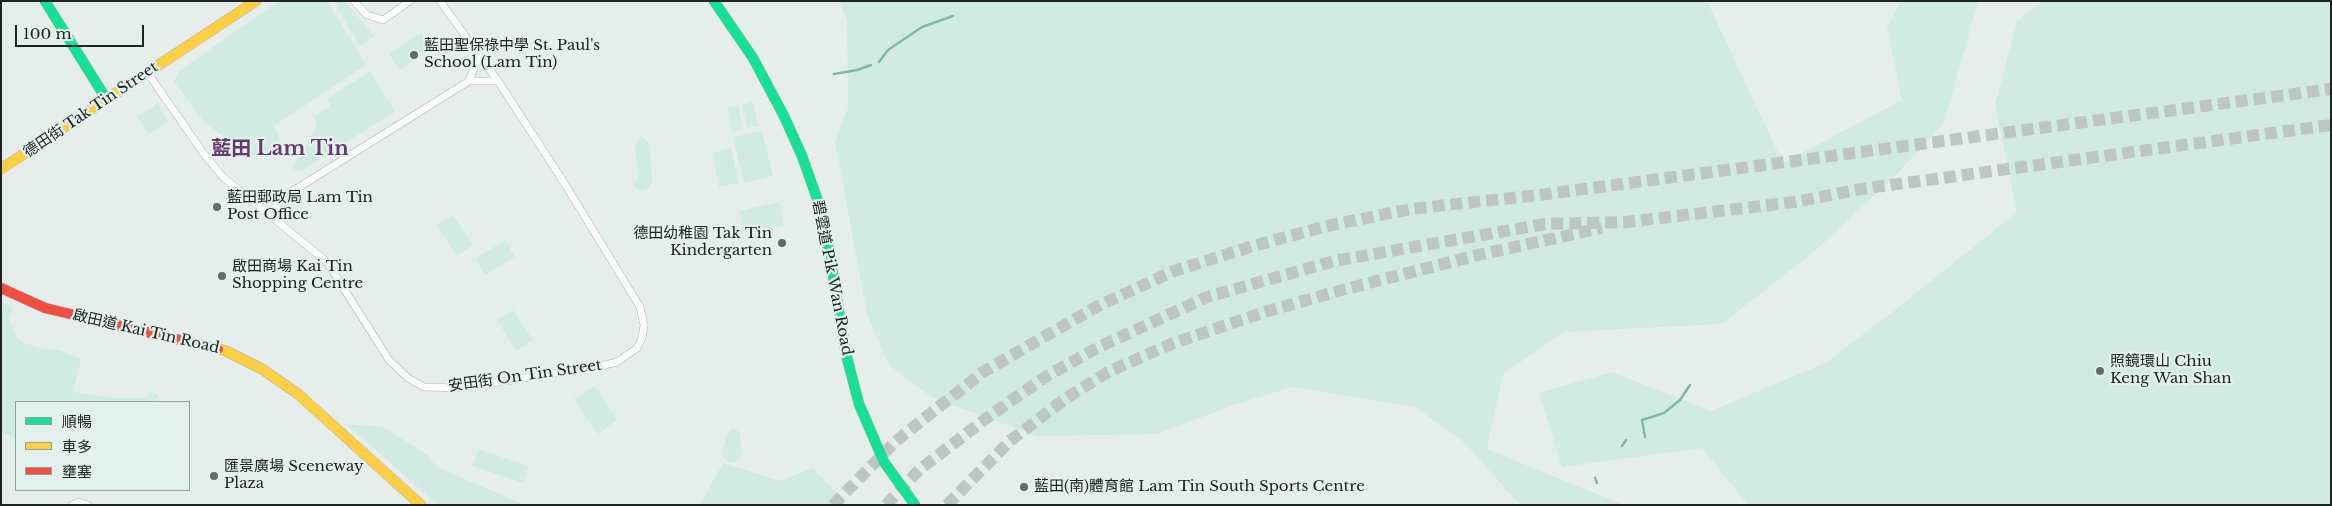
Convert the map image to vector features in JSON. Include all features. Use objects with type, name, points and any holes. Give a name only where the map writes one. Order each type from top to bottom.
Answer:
[{"type":"street","points":[[45,1],[107,100]]},
{"type":"street","name":"德田街 Tak Tin Street","points":[[1,169],[256,1]]},
{"type":"street","points":[[354,1],[367,15],[383,20],[410,1]]},
{"type":"street","name":"安田街 On Tin Street","points":[[147,72],[204,154],[223,177],[267,215],[327,262],[389,360],[408,378],[424,387],[461,388],[617,362],[637,348],[642,338],[644,325],[640,307],[582,210],[498,81],[440,1]]},
{"type":"street","name":"碧雲道 Pik Wan Road","points":[[714,1],[753,58],[784,116],[802,156],[819,204],[826,232],[846,354],[859,404],[884,462],[915,505]]},
{"type":"street","points":[[469,81],[479,55]]},
{"type":"street","points":[[267,215],[288,194],[469,81],[498,81]]},
{"type":"street","name":"啟田道 Kai Tin Road","points":[[1,288],[45,308],[226,351],[262,369],[298,394],[421,505]]},
{"type":"street","points":[[72,505],[79,502],[88,505]]},
{"type":"green space","points":[[279,1],[327,1],[366,65],[274,126],[279,135],[278,141],[268,153],[260,157],[253,156],[246,153],[204,122],[174,82],[179,71]]},
{"type":"green space","points":[[334,1],[345,1],[374,36],[360,46]]},
{"type":"green space","points":[[839,1],[1707,1],[1783,163],[1902,100],[1887,28],[1901,1],[1978,1],[1944,123],[1897,174],[1817,249],[1722,324],[1564,332],[1503,374],[1487,449],[1624,505],[1520,505],[1465,443],[1415,407],[1292,387],[1234,405],[1157,434],[1037,436],[931,397],[889,365],[867,314],[835,141],[848,108],[847,21]]},
{"type":"green space","points":[[2043,1],[2331,1],[2331,505],[1748,505],[1702,448],[1562,467],[1539,393],[1612,372],[1711,411],[1827,362],[2017,212],[1995,105],[2017,21]]},
{"type":"green space","points":[[421,33],[431,49],[399,70],[389,54]]},
{"type":"green space","points":[[370,71],[395,111],[301,171],[294,170],[293,165],[316,128],[315,116],[330,106],[327,99]]},
{"type":"green space","points":[[753,102],[758,126],[747,128],[742,105]]},
{"type":"green space","points":[[158,103],[168,121],[149,134],[137,117]]},
{"type":"green space","points":[[738,106],[743,129],[732,132],[727,108]]},
{"type":"green space","points":[[762,131],[773,176],[744,183],[733,137]]},
{"type":"green space","points":[[640,136],[650,146],[652,182],[648,189],[640,191],[634,185],[638,178],[635,146]]},
{"type":"green space","points":[[731,148],[738,183],[719,187],[712,153]]},
{"type":"green space","points":[[779,202],[784,225],[745,235],[739,211]]},
{"type":"green space","points":[[453,215],[473,245],[456,256],[437,225]]},
{"type":"green space","points":[[505,240],[515,257],[485,275],[475,259]]},
{"type":"green space","points":[[1,301],[13,309],[9,320],[17,338],[21,342],[43,349],[59,350],[81,359],[73,392],[112,398],[147,398],[149,391],[159,395],[155,401],[15,401],[15,438],[1,431]]},
{"type":"green space","points":[[513,310],[533,340],[516,351],[497,320]]},
{"type":"green space","points":[[594,386],[617,420],[598,434],[574,399]]},
{"type":"green space","points":[[346,424],[384,427],[427,455],[437,467],[525,505],[438,505]]},
{"type":"green space","points":[[731,429],[736,429],[740,434],[742,456],[734,463],[725,460],[722,454],[727,434]]},
{"type":"green space","points":[[478,449],[529,466],[523,483],[472,466]]},
{"type":"green space","points":[[723,463],[780,481],[813,468],[847,505],[700,505]]},
{"type":"waterway","points":[[879,62],[888,50],[922,27],[953,16]]},
{"type":"waterway","points":[[834,74],[857,70],[871,65]]},
{"type":"waterway","points":[[1645,437],[1642,420],[1664,413],[1680,400],[1690,385]]},
{"type":"waterway","points":[[1622,446],[1626,440]]},
{"type":"waterway","points":[[1595,478],[1597,483]]},
{"type":"tunnel","points":[[833,505],[896,441],[983,372],[1098,306],[1174,271],[1253,246],[1331,225],[1411,209],[1547,194],[2331,89]]},
{"type":"tunnel","points":[[886,505],[919,470],[984,420],[1045,377],[1099,347],[1207,297],[1334,261],[1545,224],[1627,222],[1795,202],[1861,189],[2331,125]]},
{"type":"tunnel","points":[[947,505],[1010,441],[1065,399],[1108,372],[1171,344],[1265,312],[1342,290],[1478,255],[1602,228]]},
{"type":"traffic: fast","points":[[45,1],[107,100]]},
{"type":"traffic: fast","points":[[714,1],[753,58],[784,116],[802,156],[819,204],[826,233],[846,354],[859,404],[884,462],[915,505]]},
{"type":"traffic: slow","points":[[1,169],[256,1]]},
{"type":"traffic: slow","points":[[218,349],[262,369],[298,394],[421,505]]},
{"type":"traffic: jam","points":[[1,288],[45,308],[218,349]]},
{"type":"place","name":"藍田聖保祿中學 St. Paul's School (Lam Tin)","points":[[414,55]]},
{"type":"place","name":"藍田郵政局 Lam Tin Post Office","points":[[217,207]]},
{"type":"place","name":"德田幼稚園 Tak Tin Kindergarten","points":[[782,243]]},
{"type":"place","name":"啟田商場 Kai Tin Shopping Centre","points":[[222,276]]},
{"type":"place","name":"照鏡環山 Chiu Keng Wan Shan","points":[[2100,371]]},
{"type":"place","name":"匯景廣場 Sceneway Plaza","points":[[214,476]]},
{"type":"place","name":"藍田(南)體育館 Lam Tin South Sports Centre","points":[[1024,487]]},
{"type":"district","name":"藍田 Lam Tin","points":[[280,149]]}]
